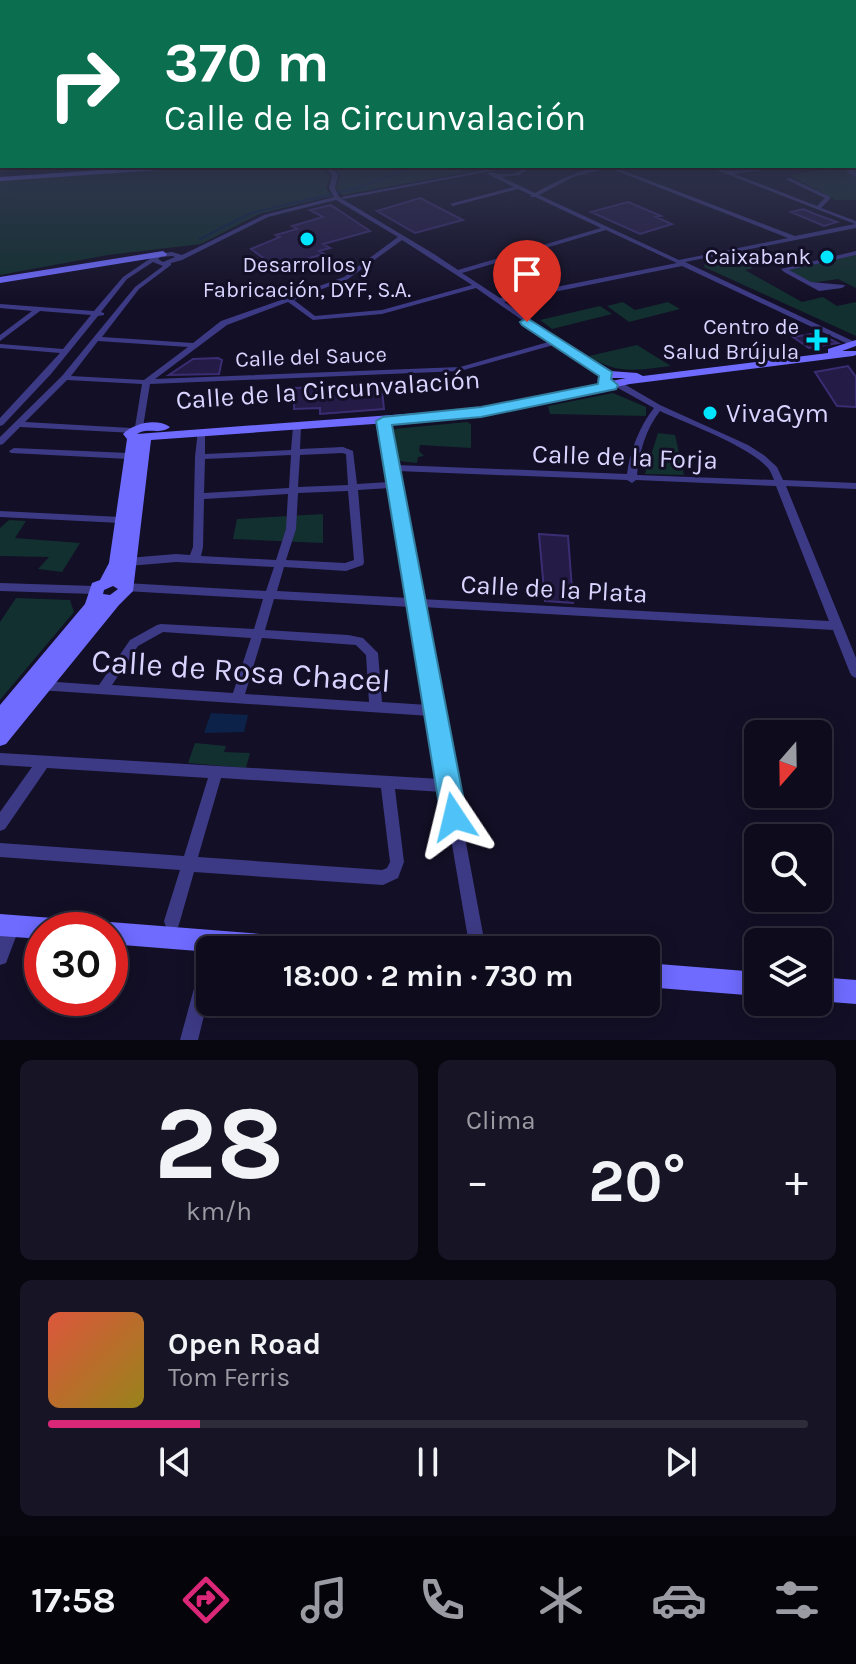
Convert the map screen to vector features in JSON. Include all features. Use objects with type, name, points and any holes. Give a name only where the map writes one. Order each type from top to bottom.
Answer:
[{"type":"street","points":[[0,442],[65,378],[137,288],[181,257],[266,216],[315,203]]},
{"type":"street","points":[[349,203],[658,408],[766,460],[780,485],[856,673]]},
{"type":"street","points":[[453,204],[459,203]]},
{"type":"street","points":[[548,203],[684,264],[852,348]]},
{"type":"street","points":[[702,203],[794,238]]},
{"type":"street","points":[[801,203],[856,225]]},
{"type":"street","points":[[817,209],[823,203]]},
{"type":"street","points":[[497,301],[684,264],[856,225]]},
{"type":"street","points":[[457,272],[606,228]]},
{"type":"street","points":[[0,718],[84,617],[98,590],[115,568],[129,456],[141,433],[146,382],[224,323],[346,278],[401,238]]},
{"type":"street","points":[[0,282],[211,245]]},
{"type":"street","points":[[809,284],[784,269],[856,253]]},
{"type":"street","points":[[156,257],[157,264],[166,267]]},
{"type":"street","points":[[0,422],[66,351],[118,286],[135,270],[156,257]]},
{"type":"street","points":[[0,282],[121,261],[181,257]]},
{"type":"street","points":[[121,261],[136,264],[135,270]]},
{"type":"street","points":[[287,298],[313,318],[382,312],[477,286]]},
{"type":"street","points":[[0,306],[115,314]]},
{"type":"street","points":[[0,339],[39,309]]},
{"type":"street","points":[[96,339],[194,345]]},
{"type":"street","name":"Calle del Sauce","points":[[65,378],[146,382],[460,369],[556,342]]},
{"type":"street","points":[[0,346],[66,351]]},
{"type":"street","name":"Calle de la Circunvalación","points":[[141,433],[468,409],[615,381],[852,348]]},
{"type":"street","name":"Calle de la Circunvalación","points":[[141,433],[297,427],[481,412],[615,381]]},
{"type":"street","points":[[632,480],[633,467],[651,417],[658,408]]},
{"type":"street","points":[[383,421],[476,936]]},
{"type":"street","points":[[0,422],[141,433]]},
{"type":"street","points":[[238,697],[291,529],[297,427]]},
{"type":"street","points":[[194,560],[200,496],[201,432]]},
{"type":"street","name":"Calle de la Circunvalación","points":[[124,585],[141,433]]},
{"type":"street","points":[[14,451],[129,456]]},
{"type":"street","points":[[128,562],[194,560],[346,567],[359,562],[361,557],[350,453],[200,457]]},
{"type":"street","name":"Calle de la Forja","points":[[392,468],[632,480],[856,486]]},
{"type":"street","points":[[200,496],[395,485]]},
{"type":"street","points":[[0,514],[121,520]]},
{"type":"street","points":[[0,587],[98,590],[124,585],[122,595],[113,601],[0,738]]},
{"type":"street","name":"Calle de la Plata","points":[[124,585],[268,598],[837,626]]},
{"type":"street","points":[[98,590],[113,601]]},
{"type":"street","points":[[102,690],[134,643],[161,628],[257,634],[359,641],[372,653],[376,708]]},
{"type":"street","name":"Calle de Rosa Chacel","points":[[43,686],[435,711]]},
{"type":"street","points":[[0,759],[388,785],[449,786]]},
{"type":"street","points":[[0,824],[43,762]]},
{"type":"street","points":[[172,921],[216,773]]},
{"type":"street","points":[[0,850],[383,878],[393,873],[397,862],[388,785]]},
{"type":"street","points":[[0,957],[6,925]]},
{"type":"street","points":[[128,936],[196,947]]},
{"type":"street","points":[[660,976],[744,983]]},
{"type":"street","points":[[832,990],[856,992]]},
{"type":"street","points":[[189,1040],[196,1013]]},
{"type":"green space","points":[[0,203],[306,203],[259,214],[201,244],[108,255],[0,275]]},
{"type":"green space","points":[[856,255],[856,288],[838,279],[811,283],[787,270]]},
{"type":"green space","points":[[732,257],[753,268],[745,270],[802,302],[823,297],[837,306],[856,302],[856,336],[704,267],[705,263]]},
{"type":"green space","points":[[623,302],[635,310],[668,302],[680,309],[629,322],[607,306]]},
{"type":"green space","points":[[600,306],[612,314],[552,329],[540,320]]},
{"type":"green space","points":[[637,345],[671,366],[618,369],[589,356]]},
{"type":"green space","points":[[613,393],[646,407],[646,416],[550,414],[548,406]]},
{"type":"green space","points":[[471,424],[471,448],[420,445],[419,451],[424,456],[418,457],[417,463],[398,461],[394,429]]},
{"type":"green space","points":[[658,433],[675,435],[684,475],[645,474]]},
{"type":"green space","points":[[323,514],[323,543],[233,539],[237,519]]},
{"type":"green space","points":[[9,520],[26,521],[15,538],[80,543],[62,572],[38,569],[49,557],[0,556],[0,528]]},
{"type":"green space","points":[[16,598],[70,600],[74,612],[0,700],[0,622]]},
{"type":"green space","points":[[195,743],[226,746],[224,752],[250,753],[246,768],[188,763]]},
{"type":"water","points":[[211,713],[248,715],[244,732],[204,733]]},
{"type":"building","points":[[405,203],[429,203],[463,220],[415,233],[377,211]]},
{"type":"building","points":[[629,203],[672,224],[640,234],[591,212]]},
{"type":"building","name":"Desarrollos y Fabricación, DYF, S.A.","points":[[331,205],[370,231],[323,244],[330,248],[319,251],[324,254],[285,265],[273,265],[251,249],[280,237],[276,235],[297,229],[292,226],[323,217],[310,210]]},
{"type":"building","points":[[803,209],[837,222],[824,226],[791,212]]},
{"type":"building","name":"Centro de Salud Brújula","points":[[817,333],[838,343],[809,348],[793,337]]},
{"type":"building","points":[[193,359],[222,360],[219,374],[169,375]]},
{"type":"building","points":[[848,366],[856,377],[856,407],[837,406],[815,372]]},
{"type":"building","points":[[394,383],[382,390],[384,409],[320,414],[320,408],[294,409],[295,388]]},
{"type":"building","points":[[539,534],[568,536],[573,603],[545,601]]},
{"type":"waterway","points":[[200,239],[251,213],[296,203]]},
{"type":"place","name":"Desarrollos y Fabricación, DYF, S.A.","points":[[307,239]]},
{"type":"place","name":"Caixabank","points":[[827,257]]},
{"type":"place","name":"Centro de Salud Brújula","points":[[817,340]]},
{"type":"place","name":"VivaGym","points":[[710,413]]},
{"type":"route","points":[[454,817],[383,421],[481,412],[611,385],[603,380],[607,375],[527,322]]}]
